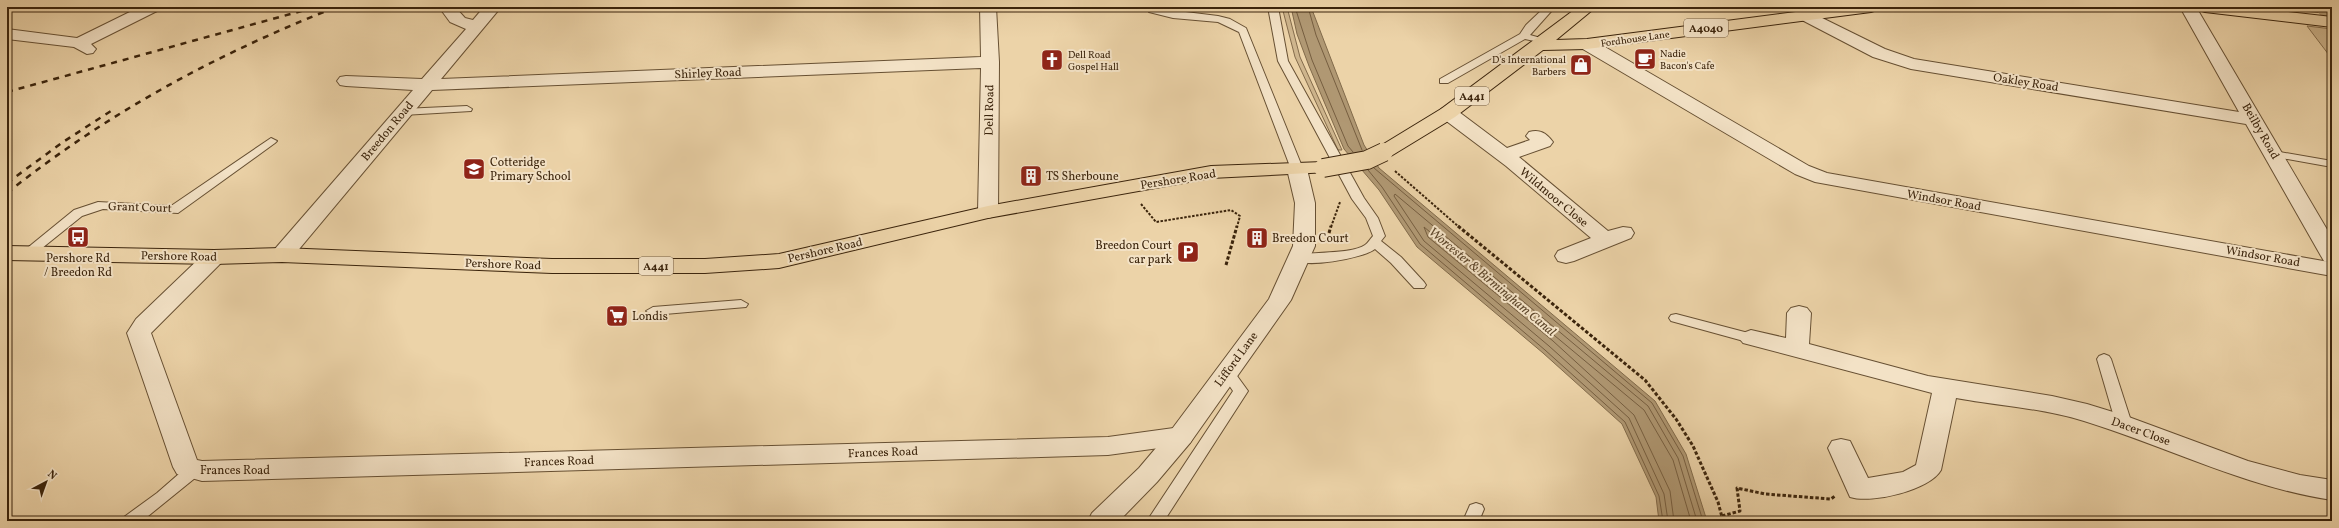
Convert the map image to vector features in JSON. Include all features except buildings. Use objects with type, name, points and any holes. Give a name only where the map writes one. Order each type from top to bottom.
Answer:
[{"type":"main road","name":"Pershore Road","points":[[16,254],[214,257],[282,255],[552,266],[705,266],[779,261],[988,212],[1211,172],[1323,168],[1367,160],[1386,160],[1442,116],[1542,44],[1588,7]]},
{"type":"main road","name":"Fordhouse Lane","points":[[1542,44],[1587,44],[1871,7]]},
{"type":"main road","points":[[2205,7],[2332,22]]},
{"type":"street","points":[[7,34],[83,46],[154,7]]},
{"type":"street","points":[[447,7],[452,16],[462,24],[478,25]]},
{"type":"street","name":"Breedon Road","points":[[282,255],[493,7]]},
{"type":"street","name":"Dell Road","points":[[988,7],[990,62],[988,212]]},
{"type":"street","name":"Beilby Road","points":[[2188,7],[2332,256]]},
{"type":"street","name":"Oakley Road","points":[[1806,16],[1879,53],[1910,64],[2254,120]]},
{"type":"street","name":"Windsor Road","points":[[1587,44],[1802,170],[1822,178],[2332,268]]},
{"type":"street","name":"Shirley Road","points":[[346,81],[426,85],[990,62]]},
{"type":"street","name":"Wildmoor Close","points":[[1442,116],[1464,126],[1614,236],[1566,256]]},
{"type":"street","name":"Wildmoor Close","points":[[1504,156],[1543,142],[1536,136]]},
{"type":"street","name":"Lifford Lane","points":[[1102,521],[1148,475],[1180,436],[1280,300],[1304,246],[1305,203],[1297,168]]},
{"type":"street","name":"Frances Road","points":[[214,257],[144,324],[139,333],[186,467],[202,472],[1108,446],[1180,436]]},
{"type":"street","points":[[1797,349],[1798,313]]},
{"type":"street","name":"Dacer Close","points":[[1751,338],[1946,388],[2041,403],[2084,412],[2124,424],[2242,469],[2311,488],[2332,490]]},
{"type":"street","points":[[1841,448],[1860,490],[1910,481],[1928,470],[1946,388]]},
{"type":"lane","points":[[1150,7],[1152,10],[1172,15],[1219,18],[1232,22],[1243,30],[1297,168]]},
{"type":"lane","points":[[1273,7],[1283,61],[1358,199],[1372,218],[1379,236],[1369,248],[1344,257],[1299,258]]},
{"type":"lane","points":[[1444,81],[1524,36],[1529,27],[1550,7]]},
{"type":"lane","points":[[1524,36],[1542,44]]},
{"type":"lane","points":[[403,112],[467,109]]},
{"type":"lane","name":"Grant Court","points":[[16,254],[78,213],[102,205],[174,210],[271,141]]},
{"type":"lane","points":[[2274,154],[2332,164]]},
{"type":"lane","points":[[1374,242],[1396,260],[1420,285]]},
{"type":"lane","points":[[652,311],[741,304]]},
{"type":"lane","points":[[1676,318],[1751,338]]},
{"type":"lane","points":[[2104,359],[2124,424]]},
{"type":"lane","points":[[1155,521],[1241,391],[1226,372]]},
{"type":"lane","points":[[130,521],[163,497],[194,470]]},
{"type":"path","points":[[1386,160],[1454,223],[1645,380],[1669,406],[1688,437],[1708,476],[1723,521]]},
{"type":"path","points":[[1328,235],[1340,200]]},
{"type":"path","points":[[1138,201],[1156,222],[1231,210],[1240,216],[1226,265]]},
{"type":"path","points":[[1722,516],[1740,511],[1737,488],[1766,494],[1831,499],[1839,494],[1860,490]]},
{"type":"shaded area","points":[[1282,7],[1287,7],[1300,57],[1342,150],[1338,150],[1295,57]]},
{"type":"shaded area","points":[[2267,7],[2332,7],[2332,14]]},
{"type":"shaded area","points":[[2307,26],[2332,29],[2332,59]]},
{"type":"water","name":"Worcester & Birmingham Canal","points":[[1291,7],[1311,7],[1364,145],[1379,168],[1655,401],[1686,454],[1707,521],[1659,521],[1656,497],[1622,424],[1543,353],[1417,247],[1379,190],[1344,149],[1297,34]]},
{"type":"railway","points":[[7,92],[316,7]]},
{"type":"railway","points":[[7,193],[84,137],[124,111],[164,88],[248,45],[291,25],[336,7]]},
{"type":"railway","points":[[7,183],[63,142],[111,111]]},
{"type":"place","name":"Nadie Bacon's Cafe","points":[[1645,59]]},
{"type":"place","name":"Dell Road Gospel Hall","points":[[1052,60]]},
{"type":"place","name":"D's International Barbers","points":[[1581,65]]},
{"type":"place","name":"Cotteridge Primary School","points":[[474,169]]},
{"type":"place","name":"TS Sherboune","points":[[1031,176]]},
{"type":"place","name":"Pershore Rd / Breedon Rd","points":[[78,237]]},
{"type":"place","name":"Breedon Court","points":[[1257,238]]},
{"type":"place","name":"Breedon Court car park","points":[[1188,252]]},
{"type":"place","name":"Londis","points":[[617,316]]}]
